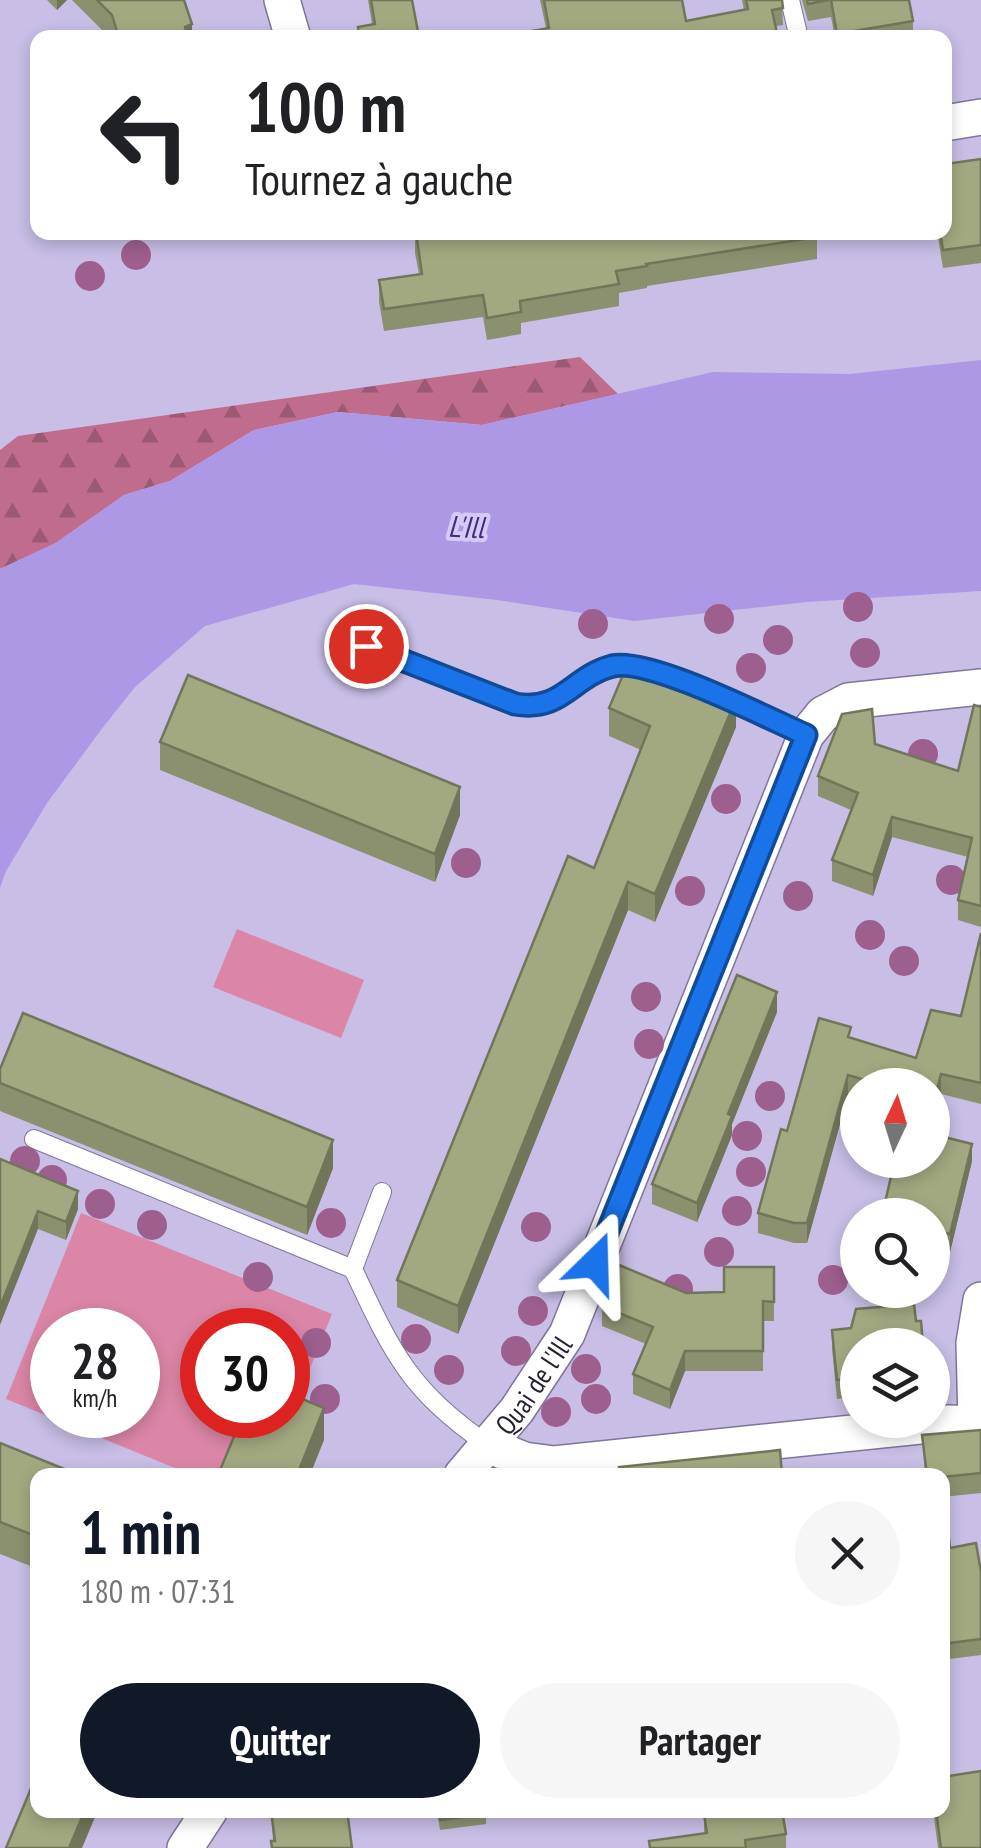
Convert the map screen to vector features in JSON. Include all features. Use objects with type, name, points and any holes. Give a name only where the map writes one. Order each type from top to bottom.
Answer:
[{"type":"street","points":[[282,0],[291,30]]},
{"type":"street","points":[[952,122],[981,116]]},
{"type":"street","name":"Quai de l'Ill","points":[[468,1468],[528,1395],[566,1334],[806,735],[823,714],[848,701],[981,686]]},
{"type":"street","points":[[488,1445],[524,1460],[554,1464],[978,1423],[974,1343],[981,1300]]},
{"type":"street","points":[[185,1848],[205,1818]]},
{"type":"lane","points":[[790,0],[797,30]]},
{"type":"lane","points":[[366,646],[529,707],[554,702],[593,674],[612,666],[628,665],[660,673]]},
{"type":"lane","points":[[690,685],[806,735]]},
{"type":"lane","points":[[34,1139],[353,1270],[392,1352],[419,1388],[450,1418],[488,1445]]},
{"type":"lane","points":[[353,1270],[382,1192]]},
{"type":"shaded area","points":[[237,929],[364,980],[341,1038],[213,987]]},
{"type":"shaded area","points":[[81,1213],[332,1314],[310,1368],[310,1308],[180,1308],[180,1438],[246,1438],[234,1468],[175,1468],[101,1438],[160,1438],[160,1308],[43,1308]]},
{"type":"shaded area","points":[[30,1339],[30,1409],[6,1399]]},
{"type":"green space","points":[[580,357],[618,394],[482,425],[338,412],[254,430],[170,481],[124,495],[56,543],[0,569],[0,450],[18,436]]},
{"type":"water","name":"L'Ill","points":[[981,360],[981,591],[807,602],[634,621],[354,584],[205,626],[135,687],[104,726],[47,803],[0,888],[0,569],[56,543],[124,495],[170,481],[254,430],[338,412],[482,425],[713,372],[850,374]]},
{"type":"building","points":[[97,0],[184,0],[192,24],[186,30],[117,30],[112,15]]},
{"type":"building","points":[[371,0],[412,0],[418,30],[358,30],[375,24]]},
{"type":"building","points":[[544,0],[682,0],[686,21],[748,9],[746,0],[782,0],[783,8],[772,10],[776,30],[538,30],[549,28]]},
{"type":"building","points":[[831,0],[909,0],[913,21],[836,30]]},
{"type":"building","points":[[981,159],[981,245],[943,250],[941,240],[952,240],[952,163]]},
{"type":"building","points":[[417,240],[798,240],[616,271],[619,284],[520,301],[521,312],[487,318],[483,295],[384,309],[379,280],[422,274]]},
{"type":"building","points":[[631,656],[736,699],[655,894],[628,882],[458,1306],[397,1280],[568,856],[594,868],[650,726],[609,708]]},
{"type":"building","points":[[188,675],[460,787],[435,854],[160,742]]},
{"type":"building","points":[[974,705],[981,707],[981,906],[958,900],[972,838],[892,817],[873,875],[832,860],[858,793],[818,776],[842,714],[872,709],[875,744],[958,771]]},
{"type":"building","points":[[981,933],[981,1083],[950,1076],[950,1068],[840,1068],[840,1104],[807,1223],[758,1213],[781,1129],[787,1131],[819,1018],[851,1027],[848,1037],[916,1058],[931,1010],[961,1016]]},
{"type":"building","points":[[737,975],[777,992],[697,1203],[652,1184]]},
{"type":"building","points":[[23,1013],[333,1140],[307,1207],[0,1083],[0,1069]]},
{"type":"building","points":[[950,1138],[972,1144],[950,1234],[950,1198],[886,1198],[891,1178],[950,1178]]},
{"type":"building","points":[[0,1159],[78,1191],[66,1222],[38,1211],[0,1307]]},
{"type":"building","points":[[619,1265],[686,1293],[724,1292],[724,1267],[774,1267],[774,1302],[763,1301],[763,1351],[685,1351],[670,1390],[633,1374],[653,1327],[602,1306]]},
{"type":"building","points":[[914,1308],[922,1328],[851,1328],[856,1309]]},
{"type":"building","points":[[840,1329],[840,1380],[837,1380],[832,1330]]},
{"type":"building","points":[[310,1402],[324,1408],[300,1468],[221,1468],[233,1438],[310,1438]]},
{"type":"building","points":[[981,1430],[981,1473],[950,1476],[950,1468],[926,1468],[922,1438],[950,1438],[950,1433]]},
{"type":"building","points":[[0,1443],[62,1468],[30,1468],[30,1534],[0,1522]]},
{"type":"building","points":[[780,1450],[781,1468],[619,1468]]},
{"type":"building","points":[[976,1543],[981,1572],[981,1639],[950,1643],[950,1548]]},
{"type":"building","points":[[981,1771],[981,1848],[941,1848],[937,1818],[950,1818],[950,1776]]},
{"type":"building","points":[[30,1791],[30,1818],[82,1818],[69,1848],[6,1848]]},
{"type":"building","points":[[272,1818],[348,1818],[352,1848],[272,1848],[271,1841],[275,1841]]},
{"type":"building","points":[[705,1818],[783,1818],[786,1834],[745,1840],[746,1848],[650,1848],[649,1841],[707,1833]]},
{"type":"route","points":[[366,646],[529,707],[554,702],[593,674],[612,666],[647,668],[806,735],[595,1263]]}]
